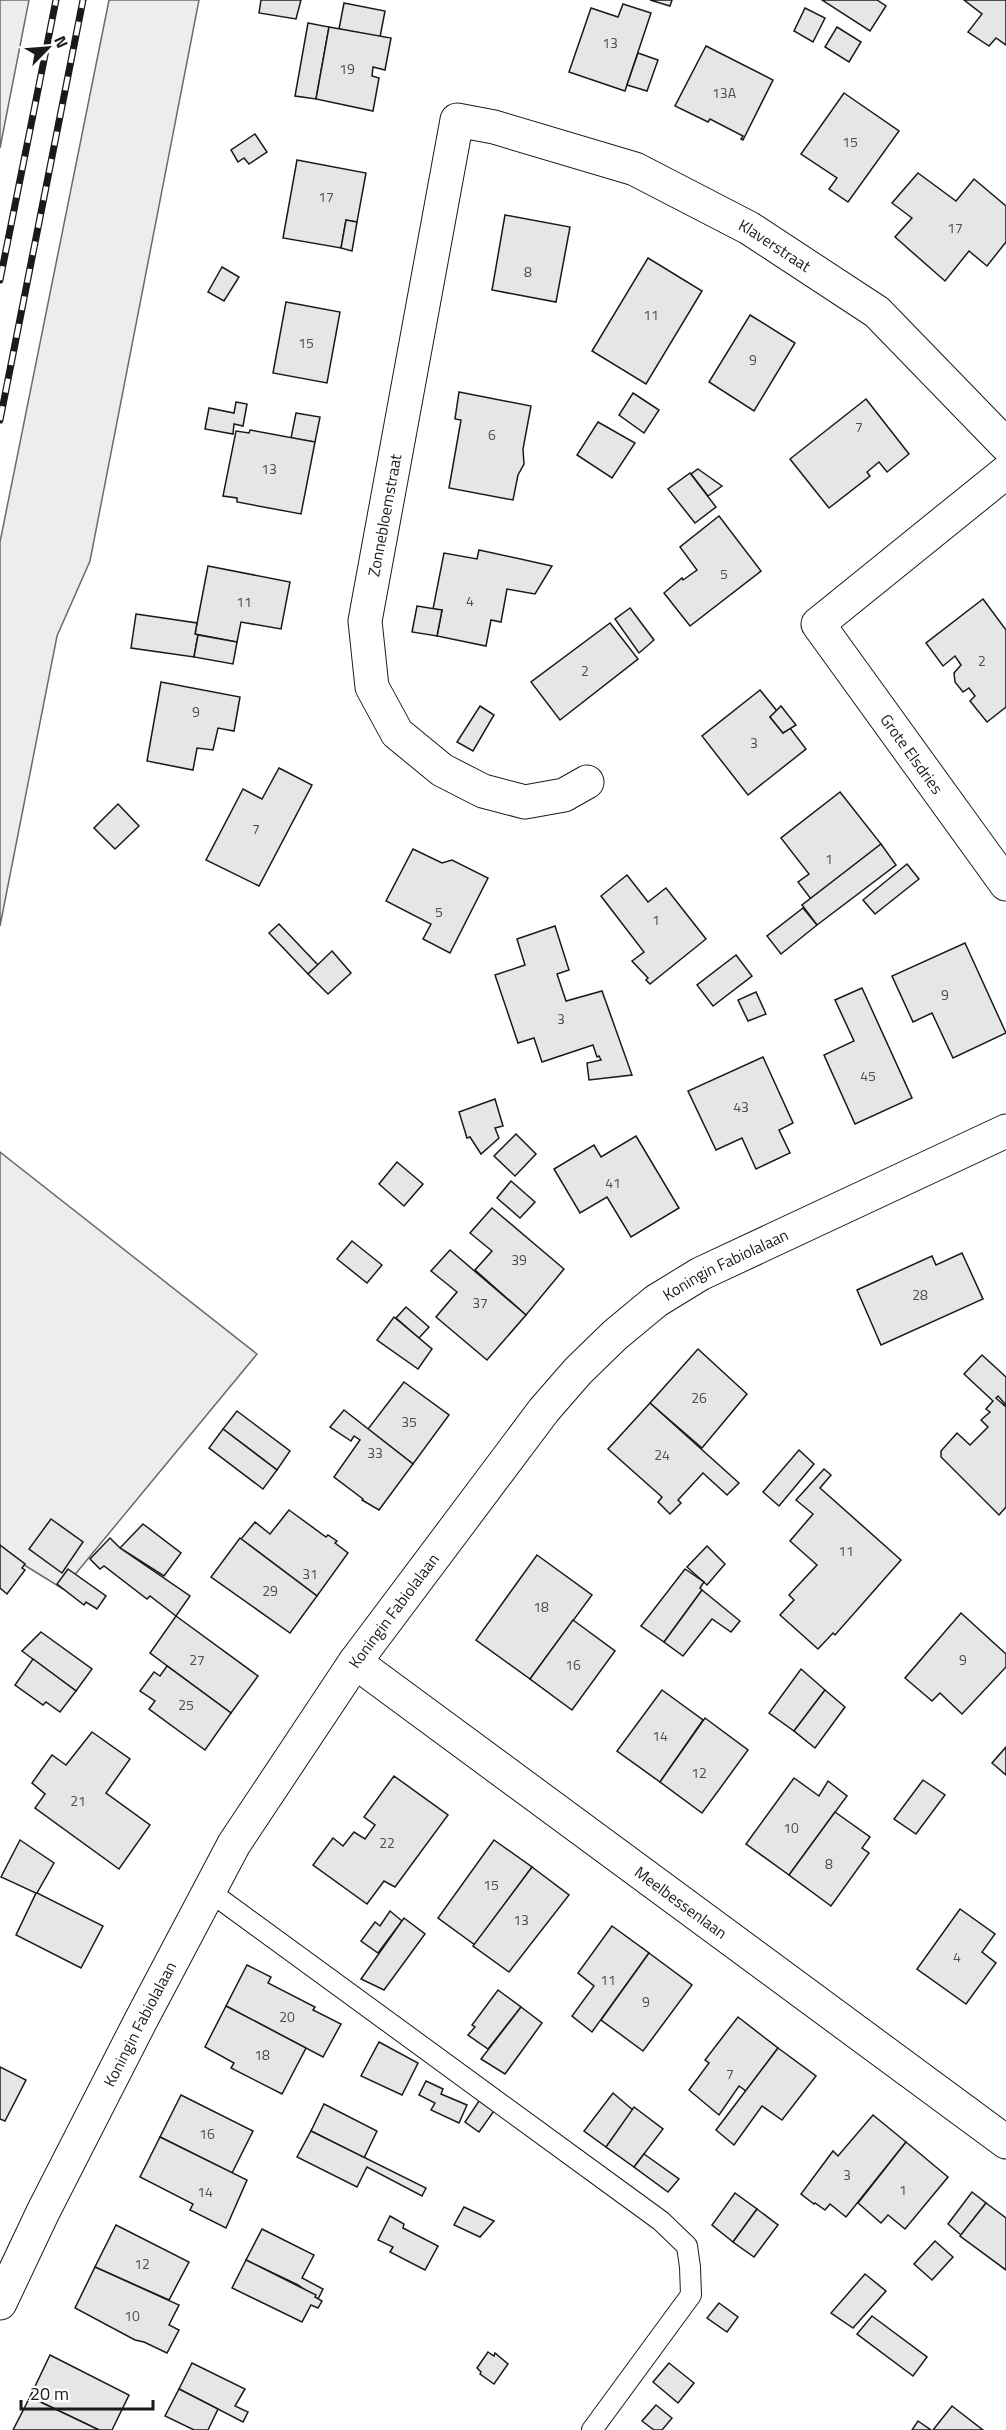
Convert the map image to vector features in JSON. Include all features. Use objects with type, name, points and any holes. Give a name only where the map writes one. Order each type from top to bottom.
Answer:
[{"type":"street","name":"Zonnebloemstraat","points":[[494,127],[457,120],[366,621],[372,687],[397,733],[442,770],[483,791],[525,802],[564,795],[587,782]]},
{"type":"street","name":"Klaverstraat","points":[[494,127],[635,169],[749,228],[877,312],[1006,445]]},
{"type":"street","name":"Grote Elsdries","points":[[1006,472],[819,624],[1006,884]]},
{"type":"street","name":"Koningin Fabiolalaan","points":[[0,2303],[70,2159],[234,1844],[355,1662],[544,1410],[578,1371],[615,1335],[656,1301],[700,1274],[1006,1131]]},
{"type":"street","name":"Meelbessenlaan","points":[[355,1662],[1006,2142]]},
{"type":"lane","points":[[209,1891],[661,2221],[687,2246],[691,2295],[592,2430]]},
{"type":"shaded area","points":[[0,0],[29,0],[0,148]]},
{"type":"shaded area","points":[[109,0],[199,0],[90,561],[57,636],[0,926],[0,542]]},
{"type":"shaded area","points":[[0,1152],[257,1354],[63,1589],[0,1550]]},
{"type":"building","points":[[261,0],[301,0],[296,19],[259,13]]},
{"type":"building","points":[[650,0],[672,0],[670,6]]},
{"type":"building","points":[[822,0],[877,0],[886,6],[870,31]]},
{"type":"building","points":[[964,0],[1006,0],[1006,45],[996,38],[989,46],[968,32],[982,14]]},
{"type":"building","points":[[344,3],[385,11],[380,37],[339,29]]},
{"type":"building","points":[[623,4],[651,13],[625,91],[569,72],[591,8],[618,17]]},
{"type":"building","points":[[805,8],[825,18],[813,42],[794,31]]},
{"type":"building","points":[[308,23],[329,27],[316,99],[295,96]]},
{"type":"building","points":[[329,27],[391,38],[385,70],[373,67],[372,76],[379,78],[373,111],[316,99]]},
{"type":"building","points":[[837,27],[861,42],[849,62],[825,47]]},
{"type":"building","points":[[706,46],[773,80],[743,140],[741,139],[743,136],[710,119],[708,122],[675,106]]},
{"type":"building","points":[[638,53],[658,60],[647,91],[627,85]]},
{"type":"building","points":[[844,93],[899,131],[848,202],[829,189],[837,178],[801,154]]},
{"type":"building","points":[[255,134],[267,152],[249,164],[244,158],[238,162],[231,150]]},
{"type":"building","points":[[297,160],[366,173],[357,222],[346,220],[341,248],[283,238]]},
{"type":"building","points":[[918,173],[956,201],[974,179],[1006,206],[1006,242],[987,266],[969,251],[945,281],[895,237],[912,218],[892,203]]},
{"type":"building","points":[[505,215],[570,227],[556,302],[492,290]]},
{"type":"building","points":[[346,220],[357,222],[352,251],[341,248]]},
{"type":"building","points":[[648,258],[702,291],[646,384],[592,351]]},
{"type":"building","points":[[222,267],[239,277],[224,301],[208,292]]},
{"type":"building","points":[[286,302],[340,312],[327,383],[273,373]]},
{"type":"building","points":[[750,315],[795,343],[754,411],[709,382]]},
{"type":"building","points":[[459,392],[531,406],[523,449],[524,464],[518,475],[513,500],[449,488],[461,420],[455,419]]},
{"type":"building","points":[[633,393],[659,410],[644,433],[619,415]]},
{"type":"building","points":[[866,399],[909,454],[887,472],[879,462],[867,472],[870,476],[829,508],[790,459]]},
{"type":"building","points":[[236,402],[247,404],[243,426],[234,424],[233,434],[205,429],[209,408],[234,413]]},
{"type":"building","points":[[296,413],[320,417],[315,442],[291,438]]},
{"type":"building","points":[[598,422],[635,443],[612,478],[577,455]]},
{"type":"building","points":[[250,430],[315,442],[301,514],[237,502],[237,498],[223,496],[236,431],[249,433]]},
{"type":"building","points":[[698,469],[722,486],[708,496],[691,474]]},
{"type":"building","points":[[690,473],[716,507],[695,523],[668,489]]},
{"type":"building","points":[[719,516],[761,571],[690,626],[664,593],[682,578],[683,580],[697,570],[680,547]]},
{"type":"building","points":[[479,550],[552,566],[535,594],[507,589],[501,622],[491,620],[486,646],[437,636],[442,610],[433,609],[444,553],[477,559]]},
{"type":"building","points":[[208,566],[290,582],[281,629],[241,622],[237,642],[195,634]]},
{"type":"building","points":[[983,599],[1006,630],[1006,707],[987,722],[970,701],[975,696],[969,688],[963,692],[955,682],[954,673],[961,665],[955,656],[943,666],[926,643]]},
{"type":"building","points":[[417,606],[442,610],[437,636],[412,632]]},
{"type":"building","points":[[630,608],[654,640],[639,653],[615,619]]},
{"type":"building","points":[[136,614],[197,623],[195,634],[198,635],[194,657],[131,648]]},
{"type":"building","points":[[610,623],[638,659],[560,720],[531,682]]},
{"type":"building","points":[[198,635],[237,642],[233,664],[194,657]]},
{"type":"building","points":[[161,682],[240,697],[234,731],[218,728],[213,750],[197,748],[193,770],[147,761]]},
{"type":"building","points":[[760,690],[777,711],[770,717],[783,733],[790,728],[806,749],[748,795],[702,736]]},
{"type":"building","points":[[480,706],[494,715],[473,751],[457,742]]},
{"type":"building","points":[[781,706],[796,725],[783,733],[770,717]]},
{"type":"building","points":[[279,768],[312,785],[259,886],[206,860],[243,789],[262,799]]},
{"type":"building","points":[[840,792],[881,844],[811,899],[798,882],[809,874],[781,838]]},
{"type":"building","points":[[118,804],[139,826],[115,849],[94,828]]},
{"type":"building","points":[[881,844],[896,865],[817,925],[802,905]]},
{"type":"building","points":[[413,849],[442,863],[452,860],[488,878],[450,953],[423,939],[431,924],[386,901]]},
{"type":"building","points":[[907,864],[919,879],[875,914],[863,900]]},
{"type":"building","points":[[627,875],[648,902],[666,888],[706,939],[650,984],[646,980],[648,978],[632,961],[644,952],[601,896]]},
{"type":"building","points":[[803,908],[817,925],[781,954],[767,936]]},
{"type":"building","points":[[279,924],[318,965],[308,974],[269,933]]},
{"type":"building","points":[[555,926],[569,970],[557,974],[566,1001],[602,991],[632,1075],[589,1080],[587,1063],[601,1060],[599,1056],[597,1057],[593,1045],[542,1062],[534,1038],[518,1043],[495,975],[525,965],[517,939]]},
{"type":"building","points":[[965,943],[1006,1033],[953,1058],[932,1013],[913,1022],[892,976]]},
{"type":"building","points":[[332,951],[351,973],[328,994],[308,974]]},
{"type":"building","points":[[736,955],[752,976],[713,1006],[697,985]]},
{"type":"building","points":[[862,988],[912,1098],[855,1124],[824,1055],[854,1041],[835,1000]]},
{"type":"building","points":[[756,992],[766,1014],[748,1021],[738,1000]]},
{"type":"building","points":[[763,1057],[793,1123],[779,1130],[790,1153],[756,1169],[742,1138],[716,1150],[688,1091]]},
{"type":"building","points":[[495,1099],[503,1126],[495,1128],[499,1138],[481,1154],[470,1137],[467,1138],[459,1112]]},
{"type":"building","points":[[516,1134],[536,1154],[515,1176],[494,1156]]},
{"type":"building","points":[[636,1136],[679,1208],[631,1237],[607,1197],[580,1213],[554,1169],[594,1145],[601,1157]]},
{"type":"building","points":[[397,1162],[423,1184],[404,1206],[379,1184]]},
{"type":"building","points":[[511,1181],[535,1202],[520,1218],[497,1198]]},
{"type":"building","points":[[492,1208],[564,1269],[526,1315],[475,1270],[492,1251],[470,1233]]},
{"type":"building","points":[[352,1241],[382,1265],[367,1283],[337,1259]]},
{"type":"building","points":[[450,1250],[526,1315],[487,1360],[436,1317],[457,1292],[431,1271]]},
{"type":"building","points":[[962,1253],[983,1299],[881,1345],[857,1290],[932,1256],[936,1265]]},
{"type":"building","points":[[406,1307],[429,1327],[419,1338],[396,1318]]},
{"type":"building","points":[[394,1317],[432,1349],[418,1369],[377,1340]]},
{"type":"building","points":[[698,1349],[747,1394],[702,1448],[650,1403]]},
{"type":"building","points":[[982,1355],[1006,1377],[1006,1405],[998,1396],[996,1398],[1006,1407],[1006,1507],[999,1515],[941,1457],[941,1451],[957,1433],[970,1445],[988,1427],[981,1420],[990,1412],[986,1409],[993,1401],[964,1374]]},
{"type":"building","points":[[404,1382],[449,1415],[413,1464],[368,1429]]},
{"type":"building","points":[[650,1403],[739,1483],[727,1495],[703,1473],[678,1500],[681,1503],[670,1514],[658,1502],[662,1497],[608,1449]]},
{"type":"building","points":[[344,1410],[413,1464],[379,1510],[362,1500],[334,1477],[360,1440],[354,1436],[351,1441],[330,1427]]},
{"type":"building","points":[[237,1411],[290,1451],[277,1470],[223,1429]]},
{"type":"building","points":[[223,1429],[277,1470],[263,1489],[209,1448]]},
{"type":"building","points":[[799,1450],[814,1464],[779,1506],[763,1492]]},
{"type":"building","points":[[824,1469],[831,1475],[820,1488],[901,1560],[835,1635],[833,1633],[818,1649],[780,1615],[794,1600],[789,1595],[817,1565],[790,1541],[813,1514],[796,1500]]},
{"type":"building","points":[[289,1510],[326,1537],[328,1535],[337,1541],[335,1543],[348,1553],[317,1596],[241,1539],[255,1522],[270,1534]]},
{"type":"building","points":[[51,1519],[83,1542],[62,1573],[29,1549]]},
{"type":"building","points":[[143,1524],[181,1553],[164,1576],[120,1548]]},
{"type":"building","points":[[110,1538],[120,1548],[190,1596],[176,1616],[150,1596],[147,1599],[104,1566],[100,1569],[90,1559]]},
{"type":"building","points":[[240,1538],[317,1596],[290,1633],[211,1577]]},
{"type":"building","points":[[0,1545],[25,1564],[22,1568],[25,1570],[7,1594],[0,1588]]},
{"type":"building","points":[[707,1546],[725,1564],[707,1585],[687,1567]]},
{"type":"building","points":[[537,1555],[592,1595],[530,1679],[476,1640]]},
{"type":"building","points":[[68,1569],[106,1596],[97,1609],[86,1602],[84,1605],[57,1584]]},
{"type":"building","points":[[685,1569],[704,1582],[700,1588],[702,1590],[664,1642],[641,1626]]},
{"type":"building","points":[[702,1590],[740,1621],[731,1632],[712,1619],[683,1656],[664,1642]]},
{"type":"building","points":[[961,1613],[1006,1654],[1006,1667],[962,1714],[940,1693],[932,1701],[905,1678]]},
{"type":"building","points":[[176,1616],[258,1676],[231,1713],[150,1653]]},
{"type":"building","points":[[573,1620],[615,1651],[572,1710],[530,1679]]},
{"type":"building","points":[[41,1632],[92,1669],[76,1691],[22,1651]]},
{"type":"building","points":[[33,1659],[76,1691],[60,1712],[46,1702],[43,1705],[15,1685]]},
{"type":"building","points":[[167,1666],[231,1713],[205,1750],[149,1709],[155,1701],[140,1691],[154,1672],[160,1676]]},
{"type":"building","points":[[801,1669],[825,1690],[794,1731],[769,1713]]},
{"type":"building","points":[[662,1690],[703,1720],[660,1782],[617,1751]]},
{"type":"building","points":[[825,1690],[845,1707],[815,1748],[794,1731]]},
{"type":"building","points":[[705,1718],[748,1750],[702,1813],[660,1782]]},
{"type":"building","points":[[92,1732],[130,1759],[106,1793],[150,1825],[119,1869],[35,1808],[45,1794],[32,1783],[52,1755],[66,1765]]},
{"type":"building","points":[[1006,1747],[1006,1775],[992,1763]]},
{"type":"building","points":[[394,1776],[448,1815],[395,1887],[384,1881],[367,1904],[313,1865],[333,1838],[343,1846],[354,1832],[365,1839],[375,1825],[364,1817]]},
{"type":"building","points":[[794,1778],[819,1796],[828,1781],[847,1796],[789,1875],[746,1844]]},
{"type":"building","points":[[923,1780],[945,1795],[916,1834],[894,1819]]},
{"type":"building","points":[[835,1812],[870,1837],[862,1848],[869,1853],[831,1906],[789,1875]]},
{"type":"building","points":[[20,1840],[54,1863],[37,1893],[103,1926],[81,1968],[16,1935],[36,1893],[1,1877]]},
{"type":"building","points":[[494,1840],[532,1867],[475,1945],[438,1918]]},
{"type":"building","points":[[532,1867],[569,1895],[509,1972],[473,1946]]},
{"type":"building","points":[[960,1909],[995,1934],[982,1952],[996,1963],[966,2004],[917,1969]]},
{"type":"building","points":[[390,1911],[402,1921],[378,1953],[361,1941],[375,1922],[380,1926]]},
{"type":"building","points":[[404,1918],[425,1934],[384,1990],[361,1979]]},
{"type":"building","points":[[612,1926],[649,1953],[592,2032],[572,2016],[594,1986],[578,1973]]},
{"type":"building","points":[[649,1953],[692,1985],[643,2051],[601,2020]]},
{"type":"building","points":[[247,1965],[271,1977],[268,1983],[315,2007],[313,2010],[341,2024],[323,2057],[226,2006]]},
{"type":"building","points":[[498,1990],[521,2007],[488,2049],[468,2035],[475,2027],[472,2025]]},
{"type":"building","points":[[226,2006],[306,2048],[282,2094],[231,2068],[234,2063],[205,2047]]},
{"type":"building","points":[[521,2007],[542,2023],[505,2074],[481,2059]]},
{"type":"building","points":[[738,2017],[778,2048],[746,2091],[739,2086],[719,2115],[689,2090],[709,2063],[705,2060]]},
{"type":"building","points":[[379,2042],[418,2063],[402,2095],[361,2076]]},
{"type":"building","points":[[778,2048],[816,2076],[782,2120],[762,2106],[734,2145],[716,2130]]},
{"type":"building","points":[[0,2067],[26,2080],[5,2121],[0,2119]]},
{"type":"building","points":[[426,2081],[443,2089],[441,2094],[467,2105],[459,2123],[431,2110],[435,2103],[419,2095]]},
{"type":"building","points":[[613,2093],[633,2110],[606,2147],[584,2131]]},
{"type":"building","points":[[181,2095],[253,2131],[232,2173],[160,2137]]},
{"type":"building","points":[[479,2101],[494,2111],[479,2132],[465,2122]]},
{"type":"building","points":[[324,2104],[377,2131],[364,2158],[311,2131]]},
{"type":"building","points":[[634,2107],[663,2129],[634,2167],[606,2147]]},
{"type":"building","points":[[873,2115],[906,2142],[846,2217],[830,2204],[825,2210],[801,2194],[833,2151],[838,2156]]},
{"type":"building","points":[[311,2131],[426,2188],[422,2196],[367,2167],[357,2187],[297,2157]]},
{"type":"building","points":[[160,2137],[247,2180],[226,2228],[190,2210],[193,2204],[140,2177]]},
{"type":"building","points":[[906,2142],[948,2177],[905,2229],[888,2215],[881,2223],[858,2203]]},
{"type":"building","points":[[644,2154],[679,2179],[668,2192],[634,2167]]},
{"type":"building","points":[[972,2192],[986,2203],[961,2235],[948,2224]]},
{"type":"building","points":[[735,2193],[757,2209],[733,2242],[712,2225]]},
{"type":"building","points":[[986,2203],[1006,2218],[1006,2270],[960,2236]]},
{"type":"building","points":[[464,2207],[494,2221],[480,2237],[454,2225]]},
{"type":"building","points":[[757,2209],[778,2225],[754,2257],[733,2242]]},
{"type":"building","points":[[390,2216],[404,2224],[403,2228],[438,2246],[425,2270],[390,2252],[393,2247],[378,2240]]},
{"type":"building","points":[[116,2225],[189,2262],[169,2300],[95,2267]]},
{"type":"building","points":[[262,2229],[314,2255],[302,2278],[323,2289],[318,2299],[298,2285],[246,2260]]},
{"type":"building","points":[[935,2241],[953,2257],[932,2280],[914,2264]]},
{"type":"building","points":[[246,2260],[316,2295],[315,2297],[322,2301],[318,2308],[311,2305],[302,2322],[232,2288]]},
{"type":"building","points":[[95,2267],[179,2305],[169,2325],[179,2330],[167,2353],[135,2340],[75,2308]]},
{"type":"building","points":[[865,2274],[886,2291],[853,2328],[831,2313]]},
{"type":"building","points":[[719,2303],[738,2317],[727,2332],[707,2318]]},
{"type":"building","points":[[872,2316],[927,2357],[913,2376],[857,2334]]},
{"type":"building","points":[[488,2352],[494,2356],[495,2353],[508,2364],[494,2384],[480,2374],[477,2368]]},
{"type":"building","points":[[50,2355],[129,2395],[112,2430],[99,2430],[30,2397]]},
{"type":"building","points":[[192,2363],[245,2389],[235,2406],[248,2412],[243,2422],[179,2389]]},
{"type":"building","points":[[669,2363],[694,2383],[678,2403],[653,2382]]},
{"type":"building","points":[[179,2389],[218,2409],[208,2430],[194,2430],[165,2416]]},
{"type":"building","points":[[30,2397],[99,2430],[13,2430]]},
{"type":"building","points":[[656,2405],[672,2418],[662,2430],[654,2430],[642,2421]]},
{"type":"building","points":[[952,2406],[983,2430],[933,2430]]},
{"type":"building","points":[[918,2421],[931,2430],[912,2430]]},
{"type":"railway","points":[[0,280],[56,0]]},
{"type":"railway","points":[[0,420],[83,0]]}]
